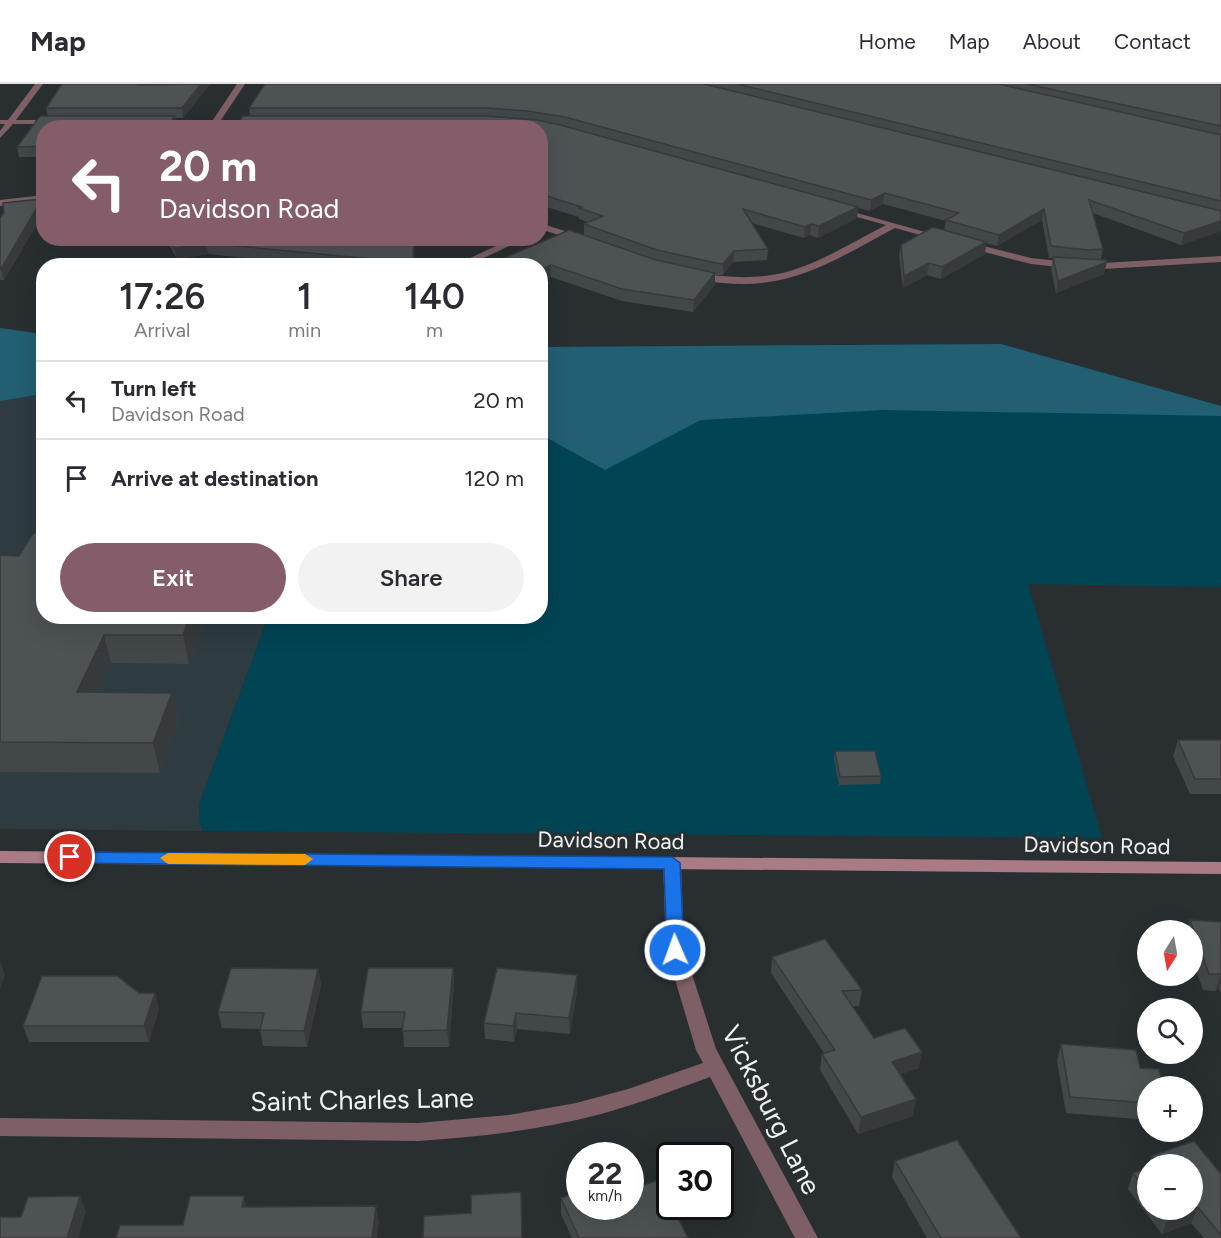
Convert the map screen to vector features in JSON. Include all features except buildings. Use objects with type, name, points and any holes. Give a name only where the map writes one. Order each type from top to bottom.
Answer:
[{"type":"main road","name":"Davidson Road","points":[[0,857],[1221,868]]},
{"type":"street","points":[[0,135],[5,122],[39,84]]},
{"type":"street","points":[[215,120],[241,84]]},
{"type":"street","points":[[5,122],[36,122]]},
{"type":"street","points":[[0,203],[36,199]]},
{"type":"street","points":[[825,205],[950,240]]},
{"type":"street","points":[[687,274],[728,281],[771,280],[805,270],[893,225]]},
{"type":"street","points":[[548,230],[590,242]]},
{"type":"street","points":[[961,243],[1031,261],[1086,267],[1221,259]]},
{"type":"street","points":[[476,258],[504,246]]},
{"type":"street","name":"Vicksburg Lane","points":[[672,863],[675,950],[706,1050],[807,1238]]},
{"type":"street","name":"Saint Charles Lane","points":[[0,1127],[418,1132],[476,1129],[539,1120],[601,1106],[716,1067]]},
{"type":"shaded area","points":[[0,328],[36,333],[36,395],[0,401]]},
{"type":"shaded area","points":[[1001,344],[1221,406],[1221,587],[1028,584],[1102,838],[203,831],[199,821],[199,805],[265,624],[548,624],[548,347]]},
{"type":"shaded area","points":[[1001,344],[1221,406],[1221,416],[883,410],[701,420],[605,470],[548,438],[548,347]]},
{"type":"shaded area","points":[[36,395],[36,624],[265,624],[199,805],[199,821],[203,831],[0,829],[0,401]]},
{"type":"slow traffic","points":[[168,858],[305,859]]},
{"type":"route","points":[[70,857],[672,863],[675,950]]}]
